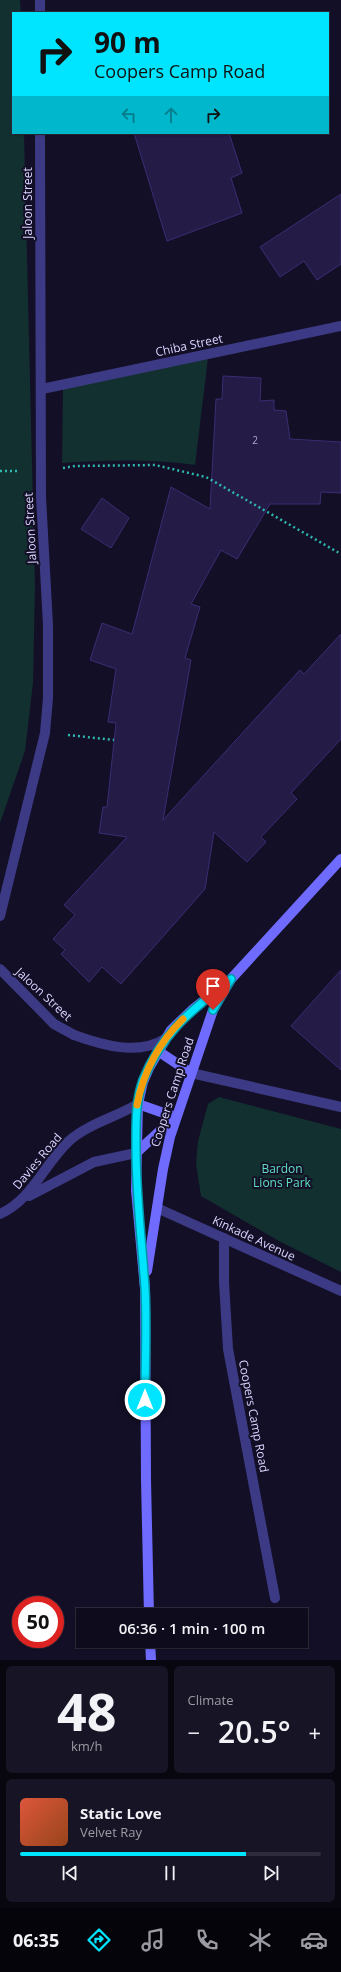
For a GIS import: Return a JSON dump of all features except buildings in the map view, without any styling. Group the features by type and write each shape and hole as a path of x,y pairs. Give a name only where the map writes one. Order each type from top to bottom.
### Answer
{"main road":[{"name":"Coopers Camp Road","path":"150,1608 146,1480 145,1289 136,1190 138,1104 143,1082 165,1039 188,1014 231,979 341,859"},
{"name":"Coopers Camp Road","path":"145,1289 165,1155 175,1117 213,1010 231,979"},
{"path":"158,1051 190,1073"},
{"path":"136,1153 175,1117 138,1104"},
{"path":"150,1648 151,1660"}],"street":[{"path":"40,0 40,12"},
{"name":"Jaloon Street","path":"0,916 45,733 48,698 48,625 41,497 42,389 40,134"},
{"name":"Chiba Street","path":"42,389 341,326"},
{"name":"Jaloon Street","path":"0,969 54,1024 74,1035 114,1046 131,1048 154,1045 165,1039"},
{"path":"190,1073 341,1107"},
{"name":"Davies Road","path":"20,1201 31,1191 70,1140 86,1130 138,1104"},
{"name":"Davies Road","path":"0,1214 20,1201 94,1162 136,1153"},
{"name":"Kinkade Avenue","path":"157,1208 341,1291"},
{"name":"Coopers Camp Road","path":"224,1238 224,1282 228,1349 275,1598"}],"path":[{"path":"42,471 75,466 154,465 206,477 341,554"},
{"path":"45,733 114,740"}],"green space":[{"path":"0,0 20,0 21,12 12,12 12,134 24,134 35,586 33,683 25,751 0,823"},
{"path":"208,358 195,465 129,461 62,463 63,389"},
{"name":"Bardon Lions Park","path":"219,1097 341,1129 341,1272 279,1241 201,1196 196,1164 198,1141 208,1104"}],"slow traffic":[{"path":"137,1105 143,1082 153,1059 165,1039 183,1019"}],"route":[{"path":"145,1400 145,1289 136,1190 136,1118 140,1092 153,1059 165,1039 176,1025 192,1010 231,979 219,996 213,1010"}]}
